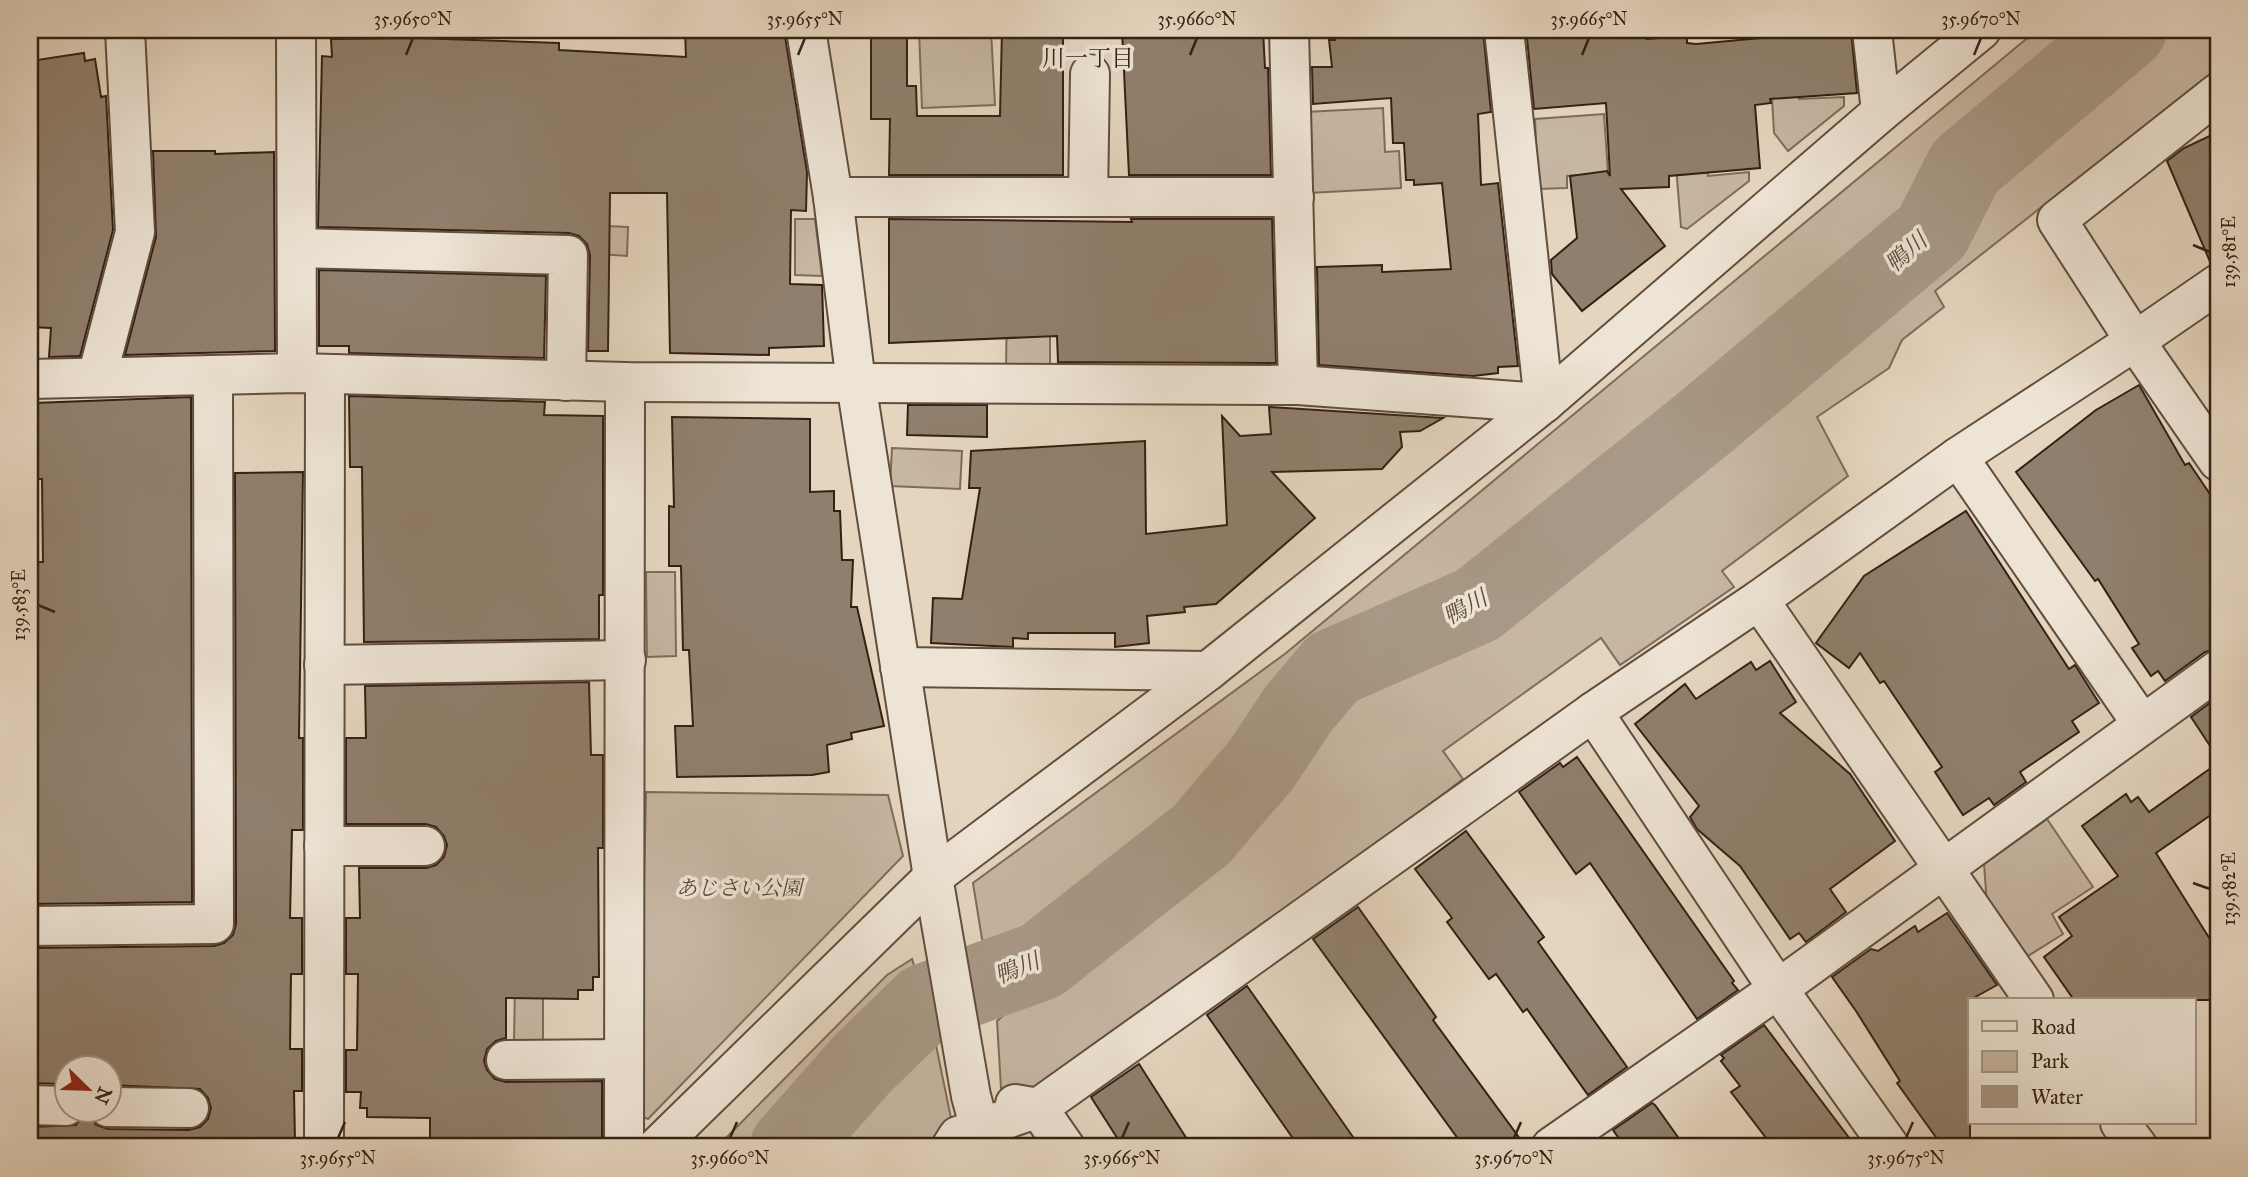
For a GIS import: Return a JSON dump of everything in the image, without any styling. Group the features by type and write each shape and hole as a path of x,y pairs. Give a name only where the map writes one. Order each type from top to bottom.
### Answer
{"street":[{"path":"97,377 135,232 125,30"},
{"path":"296,30 297,248 311,374 324,665 324,1147"},
{"path":"806,30 833,197 856,383 972,1130 1038,1108 1593,712 1759,600 1958,457 2218,284"},
{"path":"1289,30 1298,385"},
{"path":"1504,30 1544,403"},
{"path":"1872,30 1881,112"},
{"path":"657,1147 933,877 1208,671 1544,403 1881,112 1982,30"},
{"path":"1088,197 1090,74"},
{"path":"2212,441 2135,341 2057,220 2218,93"},
{"path":"833,197 1294,197"},
{"path":"297,248 568,255 566,381"},
{"path":"30,379 311,374 625,382 1298,385 1544,403"},
{"path":"30,926 214,924 213,375"},
{"path":"624,1147 625,382"},
{"path":"1958,457 2142,724"},
{"path":"1759,600 1941,870 2033,998"},
{"path":"324,665 626,660"},
{"path":"900,667 1208,671"},
{"path":"1551,1147 1778,989 2218,670"},
{"path":"1593,712 1778,989 1890,1147"},
{"path":"324,846 425,846"},
{"path":"506,1060 624,1059"},
{"path":"30,1105 52,1106"},
{"path":"122,1107 189,1108"},
{"path":"1038,1108 1065,1147"},
{"path":"2121,1124 2138,1147"}],"green space":[{"path":"919,30 991,30 995,105 922,108"},
{"path":"1768,30 1812,30 1813,42 1795,44 1799,99 1844,97 1844,106 1788,151 1774,133"},
{"path":"2037,30 2108,30 1947,165 1911,230 1535,547 1420,618 1322,661 1263,735 1186,824 1053,935 997,958 982,939 973,883 1286,653"},
{"path":"2144,30 2218,30 2218,68 1935,291 1944,307 1902,340 1889,368 1817,417 1848,476 1722,571 1734,587 1620,665 1601,638 1443,751 1463,779 1047,1096 1001,1088 997,1021 1173,870 1199,858 1274,796 1319,710 1357,672 1436,646 1566,556 1694,443 1951,239 1972,175"},
{"path":"1383,108 1385,152 1399,151 1401,188 1309,193 1305,112"},
{"path":"1604,114 1608,173 1567,176 1567,188 1538,189 1535,119"},
{"path":"1672,118 1704,138 1708,176 1749,172 1749,181 1687,229 1681,227"},
{"path":"795,219 815,219 822,276 795,275"},
{"path":"584,225 628,227 627,256 582,253"},
{"path":"1007,300 1050,300 1050,371 1006,371"},
{"path":"892,448 962,451 960,489 890,486"},
{"path":"646,572 675,572 676,656 647,657"},
{"name":"あじさい公園","path":"646,792 888,795 903,856 648,1119 639,1115"},
{"path":"2047,819 2093,887 2052,914 2063,934 2028,956 1987,905 1984,864"},
{"path":"516,915 543,915 543,1045 514,1044"},
{"path":"912,959 920,985 765,1147 717,1147 887,975"},
{"path":"931,1021 951,1118 933,1147 827,1147 872,1074"}],"water":[{"path":"975,971 983,998 929,1014 898,1041 812,1147 771,1147 890,1020 925,988"}],"building":[{"path":"685,30 784,30 807,172 806,211 791,210 790,284 822,285 824,346 769,348 769,355 670,353 667,193 610,193 608,351 588,351 590,255 587,244 579,236 569,233 318,227 322,56 332,57 331,39 415,38 559,43 559,50 686,57"},
{"path":"871,30 907,30 907,86 916,86 917,116 1000,116 1002,30 1063,30 1063,175 889,175 890,119 871,119"},
{"path":"1122,30 1263,30 1265,68 1268,68 1271,175 1129,175"},
{"path":"1334,30 1483,30 1491,112 1478,114 1481,185 1498,183 1518,366 1498,367 1498,373 1473,376 1319,365 1317,267 1382,265 1382,272 1451,269 1442,183 1414,185 1414,180 1406,180 1404,143 1393,143 1391,98 1313,104 1312,67 1332,67 1329,40 1335,40"},
{"path":"1554,30 1589,30 1589,33 1646,30 1647,39 1687,36 1687,43 1696,44 1814,33 1814,30 1851,30 1857,93 1770,99 1771,103 1755,105 1760,168 1669,176 1669,187 1621,189 1665,246 1582,311 1552,274 1551,260 1577,238 1570,176 1607,171 1610,176 1606,103 1534,109 1527,38 1554,36"},
{"path":"84,53 85,61 95,59 101,97 106,96 113,230 80,356 49,357 51,328 30,327 30,61"},
{"path":"2218,132 2218,262 2211,264 2167,161 2184,148"},
{"path":"153,151 215,151 215,154 274,152 275,351 125,355 156,237"},
{"path":"889,219 1132,222 1131,219 1272,219 1276,363 1058,362 1057,336 889,343"},
{"path":"319,270 546,276 544,358 349,353 349,346 319,346"},
{"path":"2139,385 2185,465 2189,463 2218,506 2218,649 2205,652 2165,681 2158,671 2151,676 2132,648 2139,644 2098,579 2095,581 2016,472 2096,410"},
{"path":"349,396 545,402 544,415 603,416 603,595 599,595 599,639 364,642 362,467 350,467"},
{"path":"191,397 192,902 30,904 30,562 43,562 42,479 30,479 30,422 34,422 34,403"},
{"path":"908,405 987,405 987,437 907,435"},
{"path":"1269,407 1443,418 1420,431 1400,432 1402,447 1382,469 1272,472 1315,518 1216,604 1184,607 1185,612 1147,616 1149,643 1115,647 1115,633 1028,633 1028,639 1013,638 1013,647 931,643 933,598 962,599 980,488 969,488 971,451 1145,441 1146,534 1227,525 1222,416 1240,436 1271,434"},
{"path":"672,417 810,419 810,492 834,491 834,511 840,511 842,560 853,560 851,607 857,607 884,726 851,733 852,739 827,745 829,772 812,775 677,777 675,726 693,726 689,650 683,650 681,566 669,566 669,506 674,507"},
{"path":"303,472 299,738 303,738 303,830 292,830 290,918 302,918 302,974 291,974 290,1049 302,1049 302,1091 294,1091 295,1141 281,1141 281,1147 30,1147 30,1127 95,1124 108,1129 189,1130 200,1127 208,1119 211,1108 208,1098 200,1089 122,1086 122,1054 52,1054 52,1084 30,1083 30,948 214,946 224,943 233,935 236,924 235,473"},
{"path":"1966,511 2069,669 2075,665 2099,703 2072,721 2079,732 2020,772 2026,782 1994,805 1989,798 1963,815 1935,772 1942,767 1884,681 1880,683 1860,653 1849,668 1816,643 1864,576"},
{"path":"1770,661 1796,702 1780,713 1850,774 1895,841 1830,889 1846,912 1806,942 1799,933 1790,939 1740,866 1697,829 1690,817 1699,806 1635,724 1685,684 1696,699 1751,662 1756,670"},
{"path":"589,682 591,755 603,755 603,848 598,848 599,977 593,977 593,990 578,990 578,999 506,998 506,1038 496,1041 487,1049 484,1061 487,1070 495,1079 506,1082 602,1081 602,1147 430,1147 430,1118 367,1117 367,1108 360,1108 361,1092 346,1092 346,1050 357,1050 358,974 346,974 346,918 360,918 359,868 426,868 436,865 444,857 447,845 444,836 436,827 426,824 346,824 346,738 366,738 365,686"},
{"path":"2218,697 2218,758 2191,717"},
{"path":"1577,757 1734,981 1732,983 1738,990 1697,1019 1590,863 1576,874 1519,792 1560,763 1563,767"},
{"path":"2218,763 2218,810 2156,853 2218,952 2218,1000 2073,998 2044,957 2072,936 2059,917 2118,876 2082,826 2126,794 2131,802 2138,797 2149,812"},
{"path":"1466,831 1544,937 1538,942 1627,1067 1588,1095 1527,1009 1523,1012 1496,974 1489,979 1447,922 1452,918 1415,869"},
{"path":"1358,907 1436,1017 1433,1020 1526,1147 1464,1147 1313,939"},
{"path":"1947,913 1997,985 1974,998 1968,998 1970,1147 1943,1147 1897,1083 1900,1081 1832,977 1871,949 1878,951 1915,926 1918,932"},
{"path":"1247,986 1360,1147 1299,1147 1207,1015"},
{"path":"1764,1025 1856,1147 1773,1147 1731,1092 1740,1086 1721,1061 1724,1058 1721,1055"},
{"path":"1139,1064 1192,1147 1123,1147 1091,1097"},
{"path":"1652,1103 1685,1147 1625,1147 1613,1130"}],"waterway":[{"name":"鴨川","path":"789,1147 863,1063 925,1003 1041,961 1201,835 1261,765 1299,708 1333,668 1477,605 1703,424 1932,232 1965,167 2127,30"}],"district":[{"name":"川一丁目","path":"1088,58"}]}
